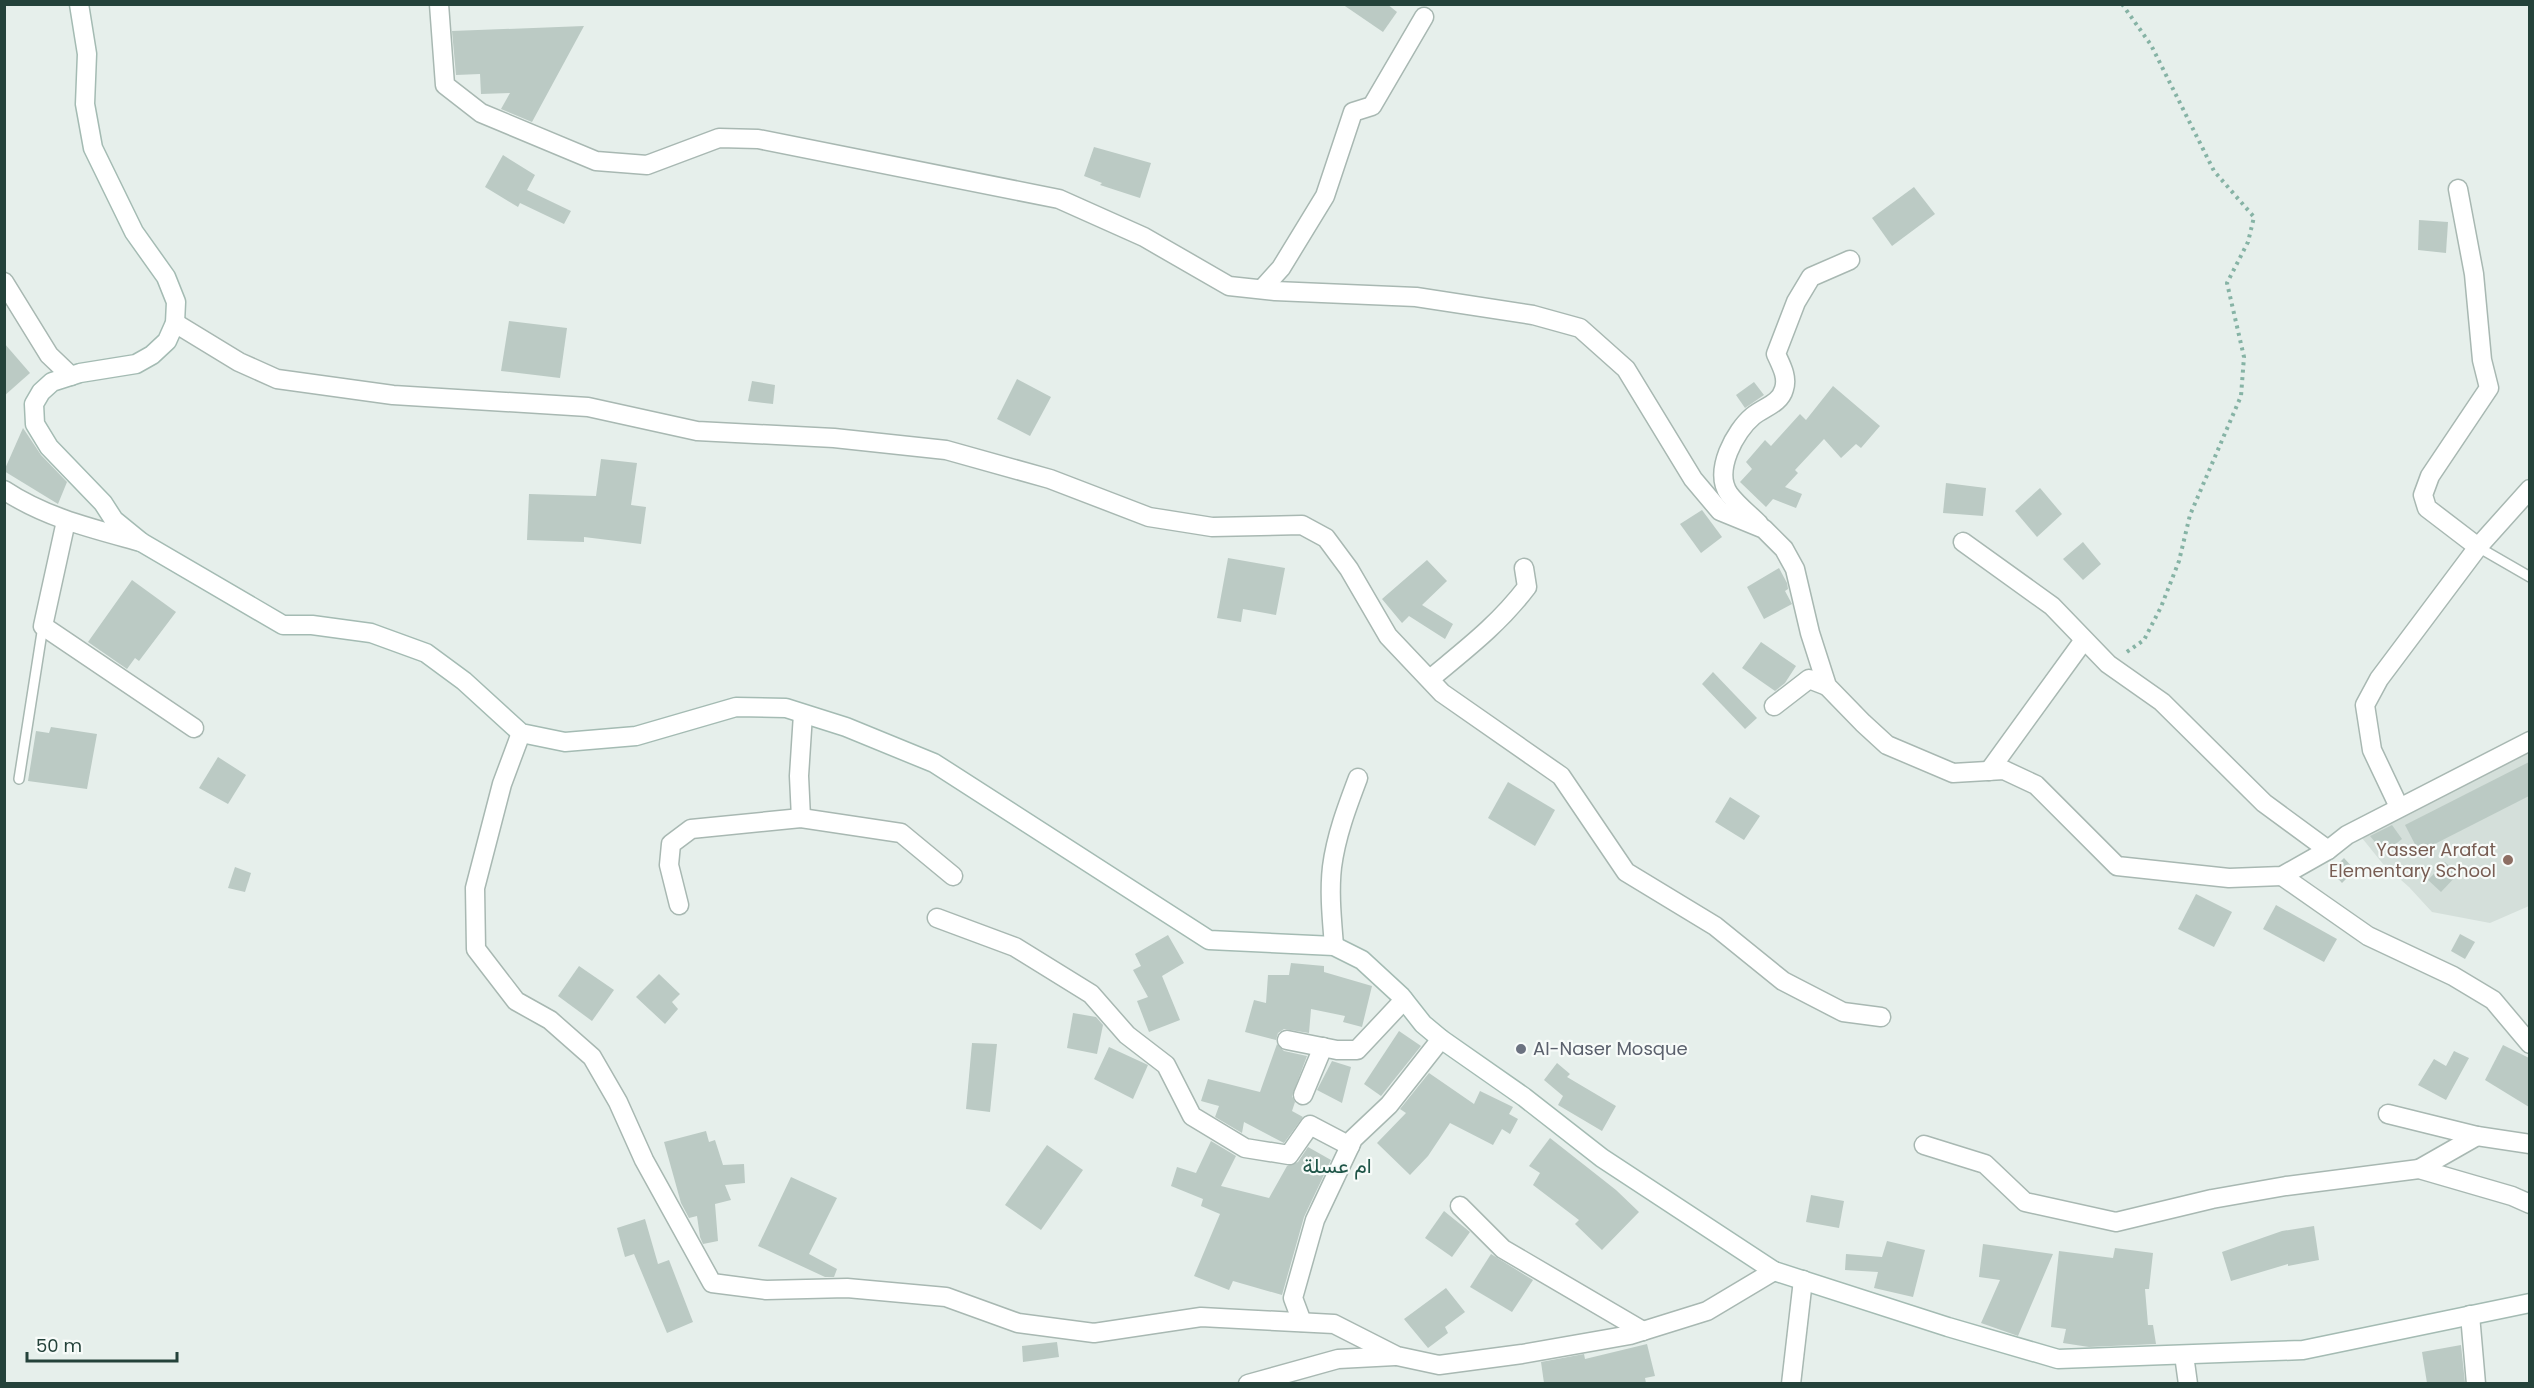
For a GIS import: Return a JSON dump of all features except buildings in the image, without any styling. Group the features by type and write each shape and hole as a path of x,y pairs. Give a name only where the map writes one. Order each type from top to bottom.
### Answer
{"street":[{"path":"79,4 87,54 85,104 93,148 134,232 166,277 176,302 175,323 167,341 152,355 136,364 71,376 52,382 41,392 34,404 35,424 50,447 103,503 114,520 141,542 283,625 312,625 370,633 426,653 464,681 520,733 565,742 636,736 736,707 786,708 846,727 934,763 1209,940 1334,946 1362,960 1404,1000 1423,1024 1441,1039 1524,1097 1602,1158 1774,1270 1948,1327 2058,1359 2184,1355 2303,1350 2529,1303"},
{"path":"439,4 445,85 482,113 596,161 647,165 718,138 770,141 1059,199 1144,237 1229,286 1262,290 1416,297 1533,315 1580,328 1626,369 1692,479 1720,510 1764,529"},
{"path":"1262,290 1281,268 1325,196 1353,112 1372,106 1424,17"},
{"path":"2458,189 2474,274 2482,360 2489,388 2430,476 2422,495 2427,508 2478,547"},
{"path":"1827,686 1809,633 1795,569 1784,549 1728,492 1723,473 1729,450 1740,430 1754,415 1776,401 1784,390 1785,374 1776,354 1796,302 1811,277 1850,260"},
{"path":"4,282 49,355 71,376"},
{"path":"175,323 239,362 276,379 393,395 588,407 697,431 834,438 946,450 1050,479 1149,517 1212,527 1302,525 1326,538 1349,569 1388,636 1442,693 1561,776 1626,872 1715,926 1783,981 1843,1012 1881,1017"},
{"path":"2399,807 2372,750 2365,705 2379,679 2478,547 2529,489"},
{"path":"9,499 66,521 141,542"},
{"path":"66,521 43,626 195,728"},
{"path":"1963,542 2052,606 2108,664 2162,702 2264,803 2328,850"},
{"path":"1430,680 1494,627 1527,586 1524,568"},
{"path":"1989,771 2084,640"},
{"path":"1774,706 1809,679 1827,686 1887,745 1953,773 2004,770 2036,785 2117,866 2229,878 2282,876 2328,850 2347,835 2483,767 2529,741"},
{"path":"801,818 799,776 803,714"},
{"path":"520,733 502,784 475,888 476,949 516,1001 550,1020 592,1057 618,1102 644,1160 674,1217 712,1283 766,1290 847,1288 946,1297 1018,1323 1094,1333 1201,1317 1334,1324 1397,1356 1439,1365 1522,1354 1643,1331 1707,1311 1774,1270"},
{"path":"1334,946 1331,903 1332,867 1342,820 1358,778"},
{"path":"679,905 669,865 671,844 691,829 801,818 901,833 953,876"},
{"path":"2282,876 2368,936 2453,976 2493,1000 2529,1044"},
{"path":"937,918 1015,946 1091,993 1126,1035 1166,1065 1192,1116 1245,1148 1289,1155 1310,1125 1350,1146"},
{"path":"1287,1040 1323,1047 1357,1050 1404,1000"},
{"path":"1302,1322 1293,1298 1315,1220 1353,1139 1389,1105 1441,1039"},
{"path":"1304,1095 1323,1047"},
{"path":"2388,1114 2477,1136 2529,1144"},
{"path":"1924,1145 1986,1164 2025,1202 2116,1222 2212,1199 2286,1186 2419,1169 2477,1136"},
{"path":"2419,1169 2512,1196 2529,1204"},
{"path":"1460,1206 1503,1249 1643,1331"},
{"path":"1791,1383 1803,1280"},
{"path":"2470,1315 2476,1383"},
{"path":"2184,1355 2188,1383"},
{"path":"1248,1383 1338,1359 1397,1356"}],"lane":[{"path":"2478,547 2529,577"},
{"path":"19,779 43,626"}],"path":[{"path":"2108,664 2144,640 2161,607 2179,561 2190,515 2241,396 2244,357 2227,283 2248,242 2254,218 2214,171 2151,45 2122,4"}],"shaded area":[{"path":"2529,752 2529,906 2490,923 2432,912 2383,864 2358,833"}],"place":[{"name":"Yasser Arafat Elementary School","path":"2508,860"},
{"name":"Al-Naser Mosque","path":"1521,1049"}],"district":[{"name":"ام عسلة","path":"1337,1166"}]}
